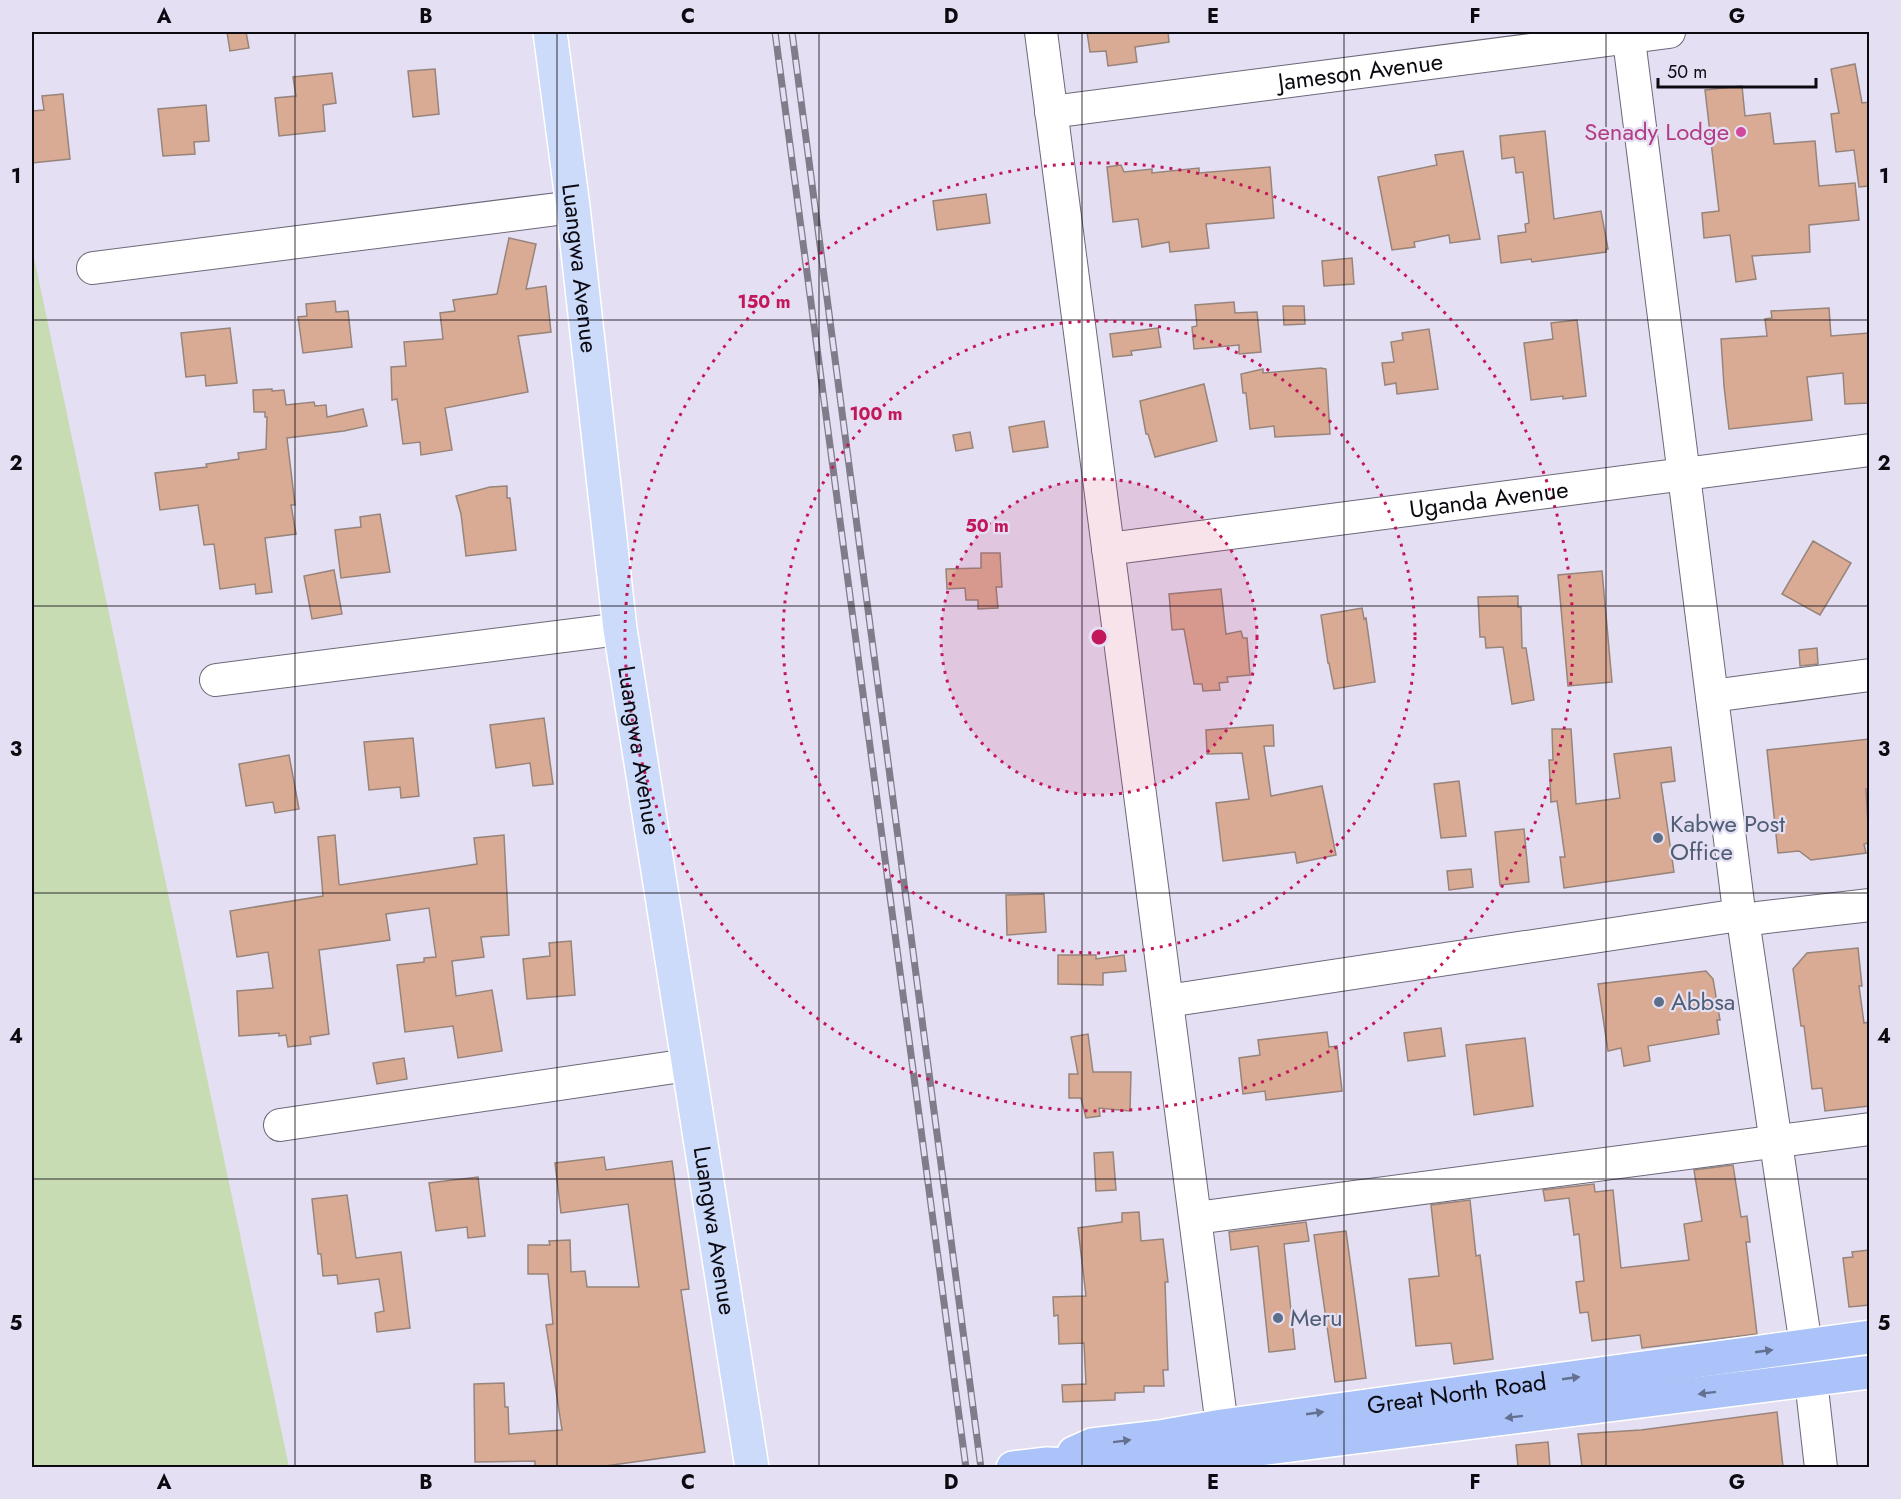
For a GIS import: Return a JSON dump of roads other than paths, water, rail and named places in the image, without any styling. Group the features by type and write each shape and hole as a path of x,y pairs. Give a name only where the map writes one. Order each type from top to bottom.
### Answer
{"highway":[{"name":"Great North Road","path":"1013,1467 1047,1464 1095,1466 1164,1463 1226,1449 1806,1346 1869,1337"},
{"name":"Great North Road","path":"1226,1449 1869,1372"}],"main road":[{"name":"Luangwa Avenue","path":"550,32 573,207 620,629 752,1467"}],"street":[{"path":"1041,32 1226,1449"},
{"name":"Jameson Avenue","path":"1051,112 1629,34 1669,32"},
{"path":"1629,34 1712,696 1742,918 1806,1346"},
{"path":"93,268 573,207"},
{"name":"Uganda Avenue","path":"1108,549 1869,450"},
{"path":"216,680 620,629"},
{"path":"1712,696 1869,675"},
{"path":"1167,1000 1742,918 1869,905"},
{"path":"279,1125 688,1065"},
{"path":"1196,1218 1869,1129"},
{"path":"1811,1380 1821,1467"}],"railway":[{"path":"775,32 966,1468"},
{"path":"792,32 981,1468"}],"place":[{"name":"Senady Lodge","path":"1741,132"},
{"name":"Kabwe Post Office","path":"1658,838"},
{"name":"Abbsa","path":"1659,1002"},
{"name":"Meru","path":"1278,1318"}]}
